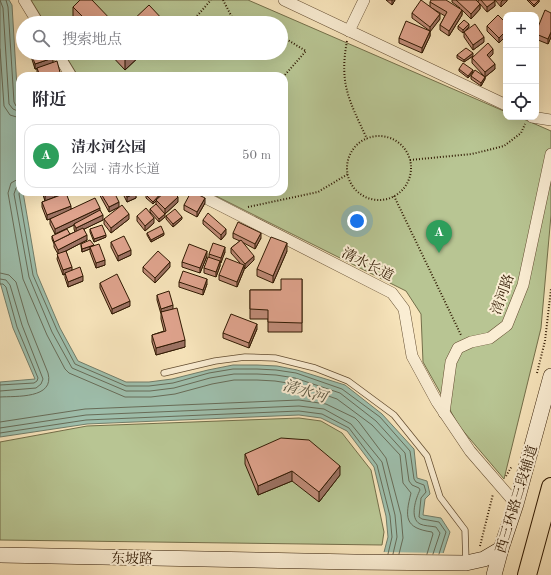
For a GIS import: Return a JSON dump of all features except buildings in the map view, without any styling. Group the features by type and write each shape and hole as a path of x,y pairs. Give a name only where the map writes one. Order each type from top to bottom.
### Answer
{"highway":[{"path":"527,575 551,488"}],"main road":[{"name":"西三环路三段辅道","path":"494,575 500,549 516,504 551,376"},
{"name":"东坡路","path":"0,555 464,565 484,559 500,549"}],"street":[{"path":"24,0 34,16"},
{"path":"284,0 503,104"},
{"path":"349,31 364,0"},
{"path":"61,60 69,72"},
{"path":"539,120 551,120"},
{"name":"清河路","path":"444,413 451,362 458,348 472,342 490,338 507,325 523,285 551,154"},
{"name":"清水长道","path":"202,196 392,294 404,309 412,356 437,402 470,451 516,504"}],"lane":[{"path":"164,373 215,361 245,357 275,358 315,368 348,381 394,415 428,456 440,497 465,530 464,565"}],"path":[{"path":"198,16 211,0"},
{"path":"223,0 232,16"},
{"path":"349,31 344,59 344,79 349,102 366,139"},
{"path":"288,40 306,51 288,72"},
{"path":"410,160 472,154 504,146 521,133 528,120"},
{"path":"377,136 388,137 398,142 406,150 410,160 411,170 409,180 404,188 394,196 387,199 376,200 367,197 358,192 351,184 348,174 348,164 351,153 357,144 366,139 377,136"},
{"path":"231,211 318,192 348,174"},
{"path":"394,196 466,345"},
{"path":"536,379 546,341 551,290"},
{"path":"464,565 494,492 514,464"}],"green space":[{"path":"31,0 248,0 285,16 41,16"},
{"path":"288,17 503,111 503,120 526,120 551,131 551,215 541,328 504,479 459,426 423,362 421,314 406,291 216,196 288,196 288,72 76,72 68,60 288,60"},
{"path":"299,418 321,421 342,433 371,470 384,532 382,545 0,540 0,442 87,426"}],"water":[{"name":"清水河","path":"0,0 9,0 12,5 16,72 16,196 24,196 37,274 60,328 78,361 126,382 149,382 172,379 233,365 257,365 277,366 297,370 345,385 382,414 414,449 417,478 427,481 430,494 425,499 423,515 441,518 450,532 436,575 378,575 388,537 386,516 374,467 347,431 321,418 299,415 87,424 0,437 0,382 35,379 13,328 0,282"}],"pier":[{"path":"382,552 445,553 438,575 376,575"}],"place":[{"name":"清水河公园","path":"439,253"}]}
